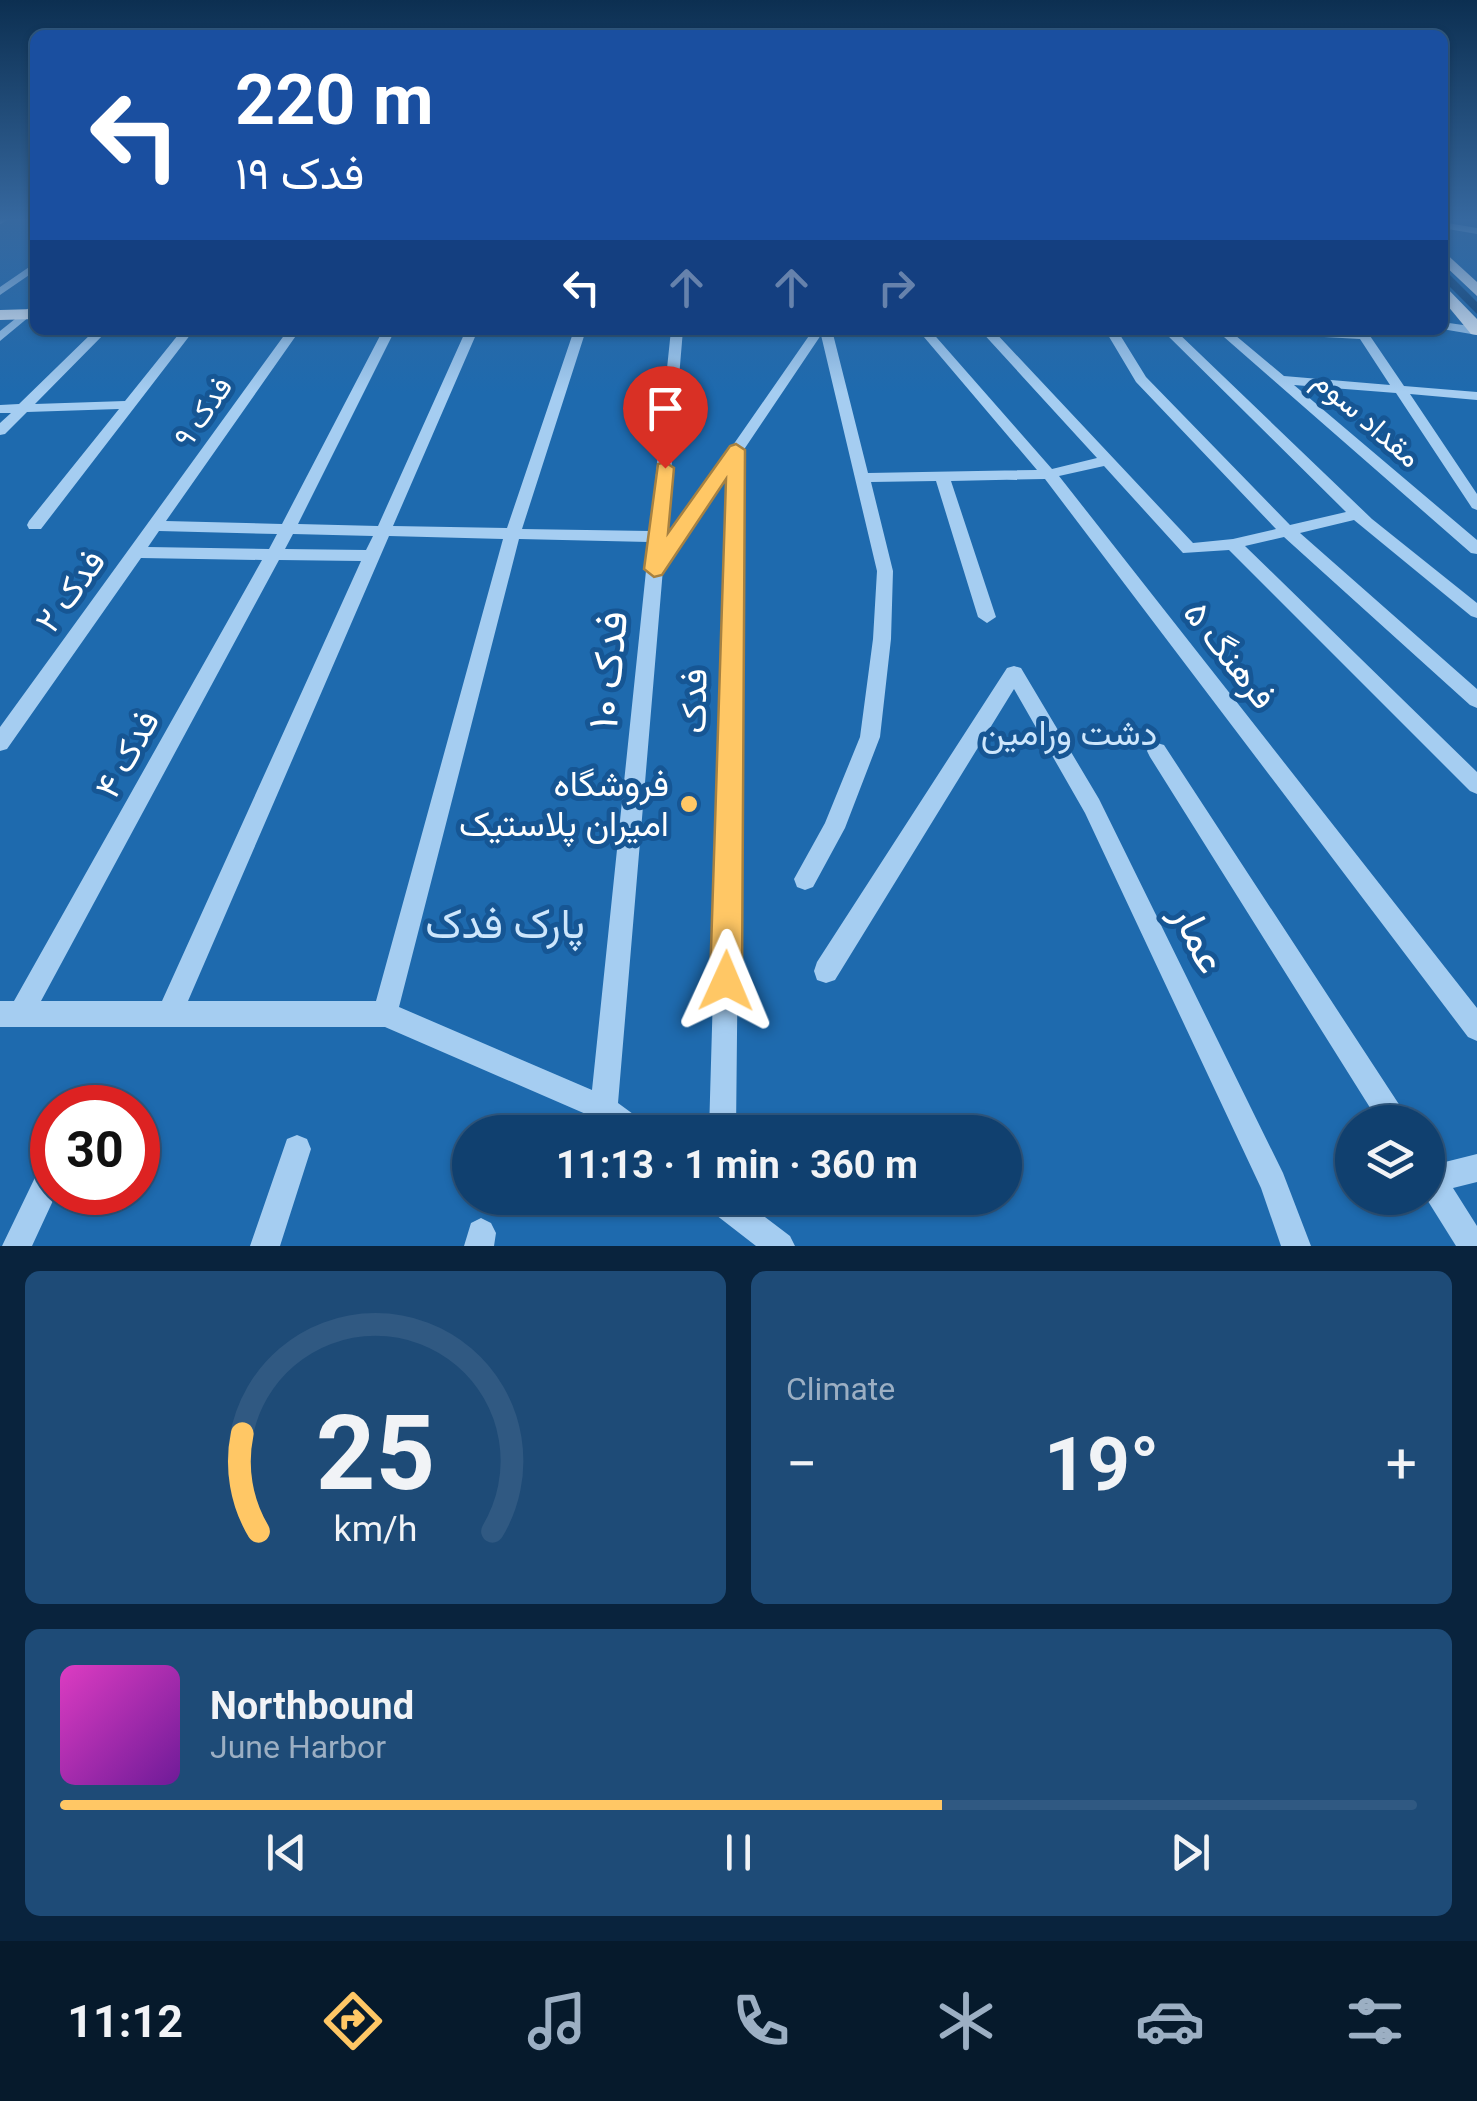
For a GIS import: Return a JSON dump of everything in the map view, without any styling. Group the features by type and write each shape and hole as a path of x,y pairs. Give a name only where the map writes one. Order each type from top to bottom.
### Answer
{"main road":[{"path":"1448,298 1477,330"},
{"path":"0,314 30,312"}],"street":[{"path":"0,292 21,276"},
{"path":"0,336 30,314"},
{"path":"1448,326 1477,330"},
{"path":"0,431 97,335"},
{"path":"34,525 184,335"},
{"name":"فدک ۹","path":"157,526 291,335"},
{"name":"فدک ۴","path":"11,1013 288,528 386,335"},
{"path":"169,1015 470,335"},
{"path":"385,1014 513,533 578,335"},
{"name":"فدک ۱۰","path":"604,1110 677,335"},
{"path":"654,569 818,335"},
{"path":"805,878 834,828 870,737 882,639 884,571 823,335"},
{"name":"فرهنگ ۵","path":"928,335 1048,474 1477,1028"},
{"path":"991,335 1189,549 1233,544 1358,514"},
{"path":"1114,335 1141,379 1286,530 1477,700"},
{"path":"1173,335 1358,514 1477,612"},
{"name":"مقداد سوم","path":"1228,335 1477,549"},
{"path":"1363,335 1477,505"},
{"path":"1280,380 1477,396"},
{"path":"0,409 129,405"},
{"name":"فدک","path":"723,1115 736,450"},
{"path":"862,478 1048,474 1108,460"},
{"path":"942,476 988,617"},
{"path":"157,526 659,537"},
{"name":"فدک ۲","path":"0,742 157,526"},
{"path":"1233,544 1477,785"},
{"path":"138,552 370,556"},
{"name":"عمار","path":"826,971 1014,673 1092,806 1273,1183 1296,1246"},
{"path":"1157,751 1383,1105"},
{"path":"11,1013 385,1014 611,1115"},
{"path":"265,1246 297,1149"},
{"path":"1445,1175 1477,1168"},
{"path":"1445,1203 1473,1246"},
{"path":"17,1246 32,1215"},
{"path":"740,1215 780,1246"}],"green space":[{"name":"دشت ورامین","path":"0,276 30,276 30,335 1448,335 1448,276 1477,276 1477,1246 0,1246"}],"waterway":[{"path":"1448,278 1477,310"}],"place":[{"name":"فروشگاه امیران پلاستیک","path":"689,804"}],"route":[{"path":"665,468 654,569 736,450 726,981"}],"park label":[{"name":"پارک فدک","path":"505,923"}]}
